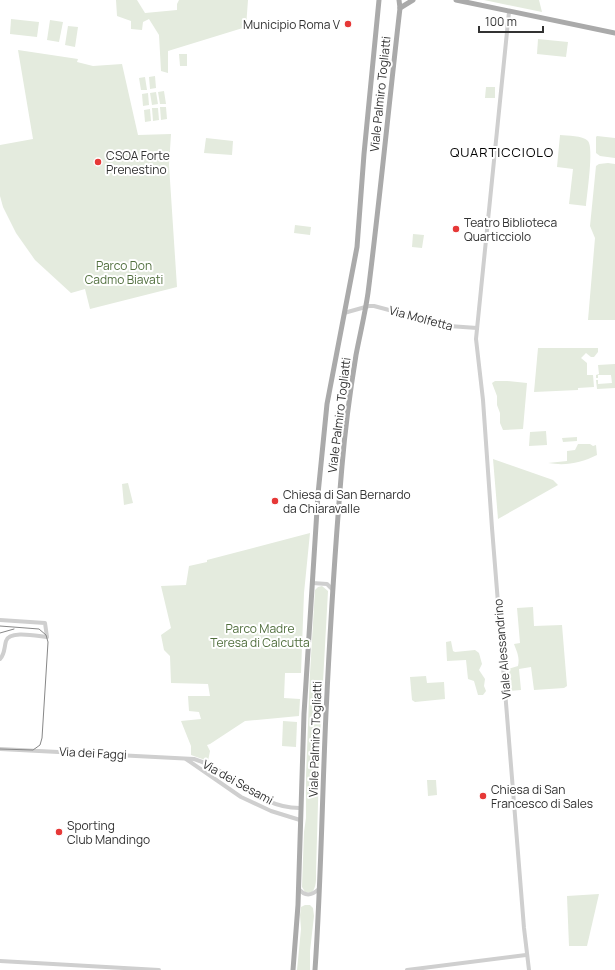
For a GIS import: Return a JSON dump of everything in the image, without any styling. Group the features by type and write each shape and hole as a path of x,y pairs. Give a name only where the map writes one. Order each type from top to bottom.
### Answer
{"main road":[{"name":"Viale Palmiro Togliatti","path":"293,970 312,583 318,494 326,406 357,247 379,0"},
{"name":"Viale Palmiro Togliatti","path":"314,970 319,890 332,590 342,462 348,408 365,307 379,207 400,8 399,0"},
{"name":"Viale Palmiro Togliatti","path":"400,8 403,0"},
{"path":"400,8 413,0"},
{"path":"456,0 615,33"}],"street":[{"name":"Viale Alessandrino","path":"509,12 476,340 483,400 526,955 529,970"},
{"path":"344,313 365,307"},
{"name":"Via Molfetta","path":"365,307 382,307 457,327 477,328"},
{"path":"312,583 327,584 332,590"},
{"path":"0,659 6,639 12,635 47,637 45,623 2,620"},
{"name":"Via dei Faggi","path":"0,749 186,758"},
{"name":"Via dei Sesami","path":"186,758 194,759 206,764 221,772 249,791 271,802 301,808"},
{"name":"Via dei Sesami","path":"186,758 241,797 271,811 300,820"},
{"path":"298,888 306,895 311,895 319,890"},
{"path":"407,970 526,955"},
{"path":"0,961 160,970"}],"green space":[{"path":"116,0 137,0 145,13 177,10 179,0 248,0 246,27 168,51 168,73 161,71 159,35 149,19 143,22 142,30 131,29 131,21 117,16"},
{"path":"484,0 539,0 542,12"},
{"path":"11,19 39,22 37,37 10,34"},
{"path":"50,20 63,22 59,42 47,40"},
{"path":"68,26 78,27 75,47 65,45"},
{"path":"538,39 568,42 566,57 537,54"},
{"name":"Parco Don Cadmo Biavati","path":"18,50 78,59 77,62 93,66 122,64 138,135 171,134 169,165 177,287 90,309 85,289 71,293 35,260 16,233 3,207 0,196 0,145 33,139"},
{"path":"179,54 187,54 187,66 180,66"},
{"path":"155,76 156,88 150,89 149,77"},
{"path":"145,77 147,90 141,90 139,78"},
{"path":"486,87 495,87 495,98 485,98"},
{"path":"164,91 166,104 160,104 158,92"},
{"path":"156,92 158,104 152,105 150,93"},
{"path":"148,93 149,105 143,106 142,94"},
{"path":"160,107 166,107 167,119 161,120"},
{"path":"152,108 158,108 159,120 153,121"},
{"path":"150,109 151,121 145,122 144,110"},
{"path":"560,135 575,136 585,139 590,145 589,182 586,206 569,204 573,169 557,167"},
{"path":"597,136 615,138 615,158 600,156 596,153"},
{"path":"206,138 233,141 232,155 204,153"},
{"path":"599,164 615,164 615,320 588,320 595,238 590,226 596,166"},
{"path":"295,225 311,227 310,235 294,233"},
{"path":"413,234 424,235 422,248 412,247"},
{"path":"538,348 598,348 598,352 594,357 591,357 586,353 581,358 587,363 587,375 593,375 594,387 578,388 578,390 534,392"},
{"path":"615,364 615,388 597,389 596,380 598,380 598,384 612,383 611,375 598,375 598,378 596,378 596,375 599,374 598,365"},
{"path":"495,381 527,383 523,429 503,430 500,423 497,396 492,383"},
{"path":"546,431 547,445 529,446 530,432"},
{"path":"577,437 577,441 563,442 562,438"},
{"path":"578,444 596,445 597,455 573,463 548,463 567,461 567,451 575,450"},
{"path":"493,459 553,480 558,485 498,519"},
{"path":"128,483 133,503 124,505 122,484"},
{"name":"Parco Madre Teresa di Calcutta","path":"310,533 304,593 301,673 285,673 284,698 300,699 299,716 245,721 207,745 210,751 208,761 191,755 191,746 181,721 201,719 199,712 189,711 188,696 210,696 208,684 171,683 170,656 164,650 161,635 171,628 161,586 186,585 189,566"},
{"path":"322,586 328,591 320,736 316,880 315,886 311,893 305,892 302,887 306,818 310,673 315,590"},
{"path":"533,607 534,626 562,625 567,686 564,688 534,690 531,667 519,669 521,690 509,691 508,669 518,666 519,663 514,644 520,643 517,608"},
{"path":"451,641 453,651 455,652 475,650 479,653 482,664 479,670 485,679 484,686 486,691 483,695 478,695 474,681 468,679 466,660 447,661 446,642"},
{"path":"426,676 427,683 444,682 445,699 415,702 412,700 410,677"},
{"path":"283,721 297,722 296,747 282,746"},
{"path":"427,780 436,780 437,795 428,796"},
{"path":"599,894 587,946 569,946 567,896"},
{"path":"310,905 313,908 314,916 310,951 310,970 297,970 301,929 300,915 301,907"}],"tram line":[{"path":"0,626 39,629 46,635 48,642 42,738 40,745 33,750 0,749"},
{"path":"0,633 14,629"}],"place":[{"name":"Municipio Roma V","path":"348,24"},
{"name":"CSOA Forte Prenestino","path":"98,162"},
{"name":"Teatro Biblioteca Quarticciolo","path":"456,229"},
{"name":"Chiesa di San Bernardo da Chiaravalle","path":"275,501"},
{"name":"Chiesa di San Francesco di Sales","path":"483,796"},
{"name":"Sporting Club Mandingo","path":"59,832"}],"district":[{"name":"QUARTICCIOLO","path":"502,152"}]}
